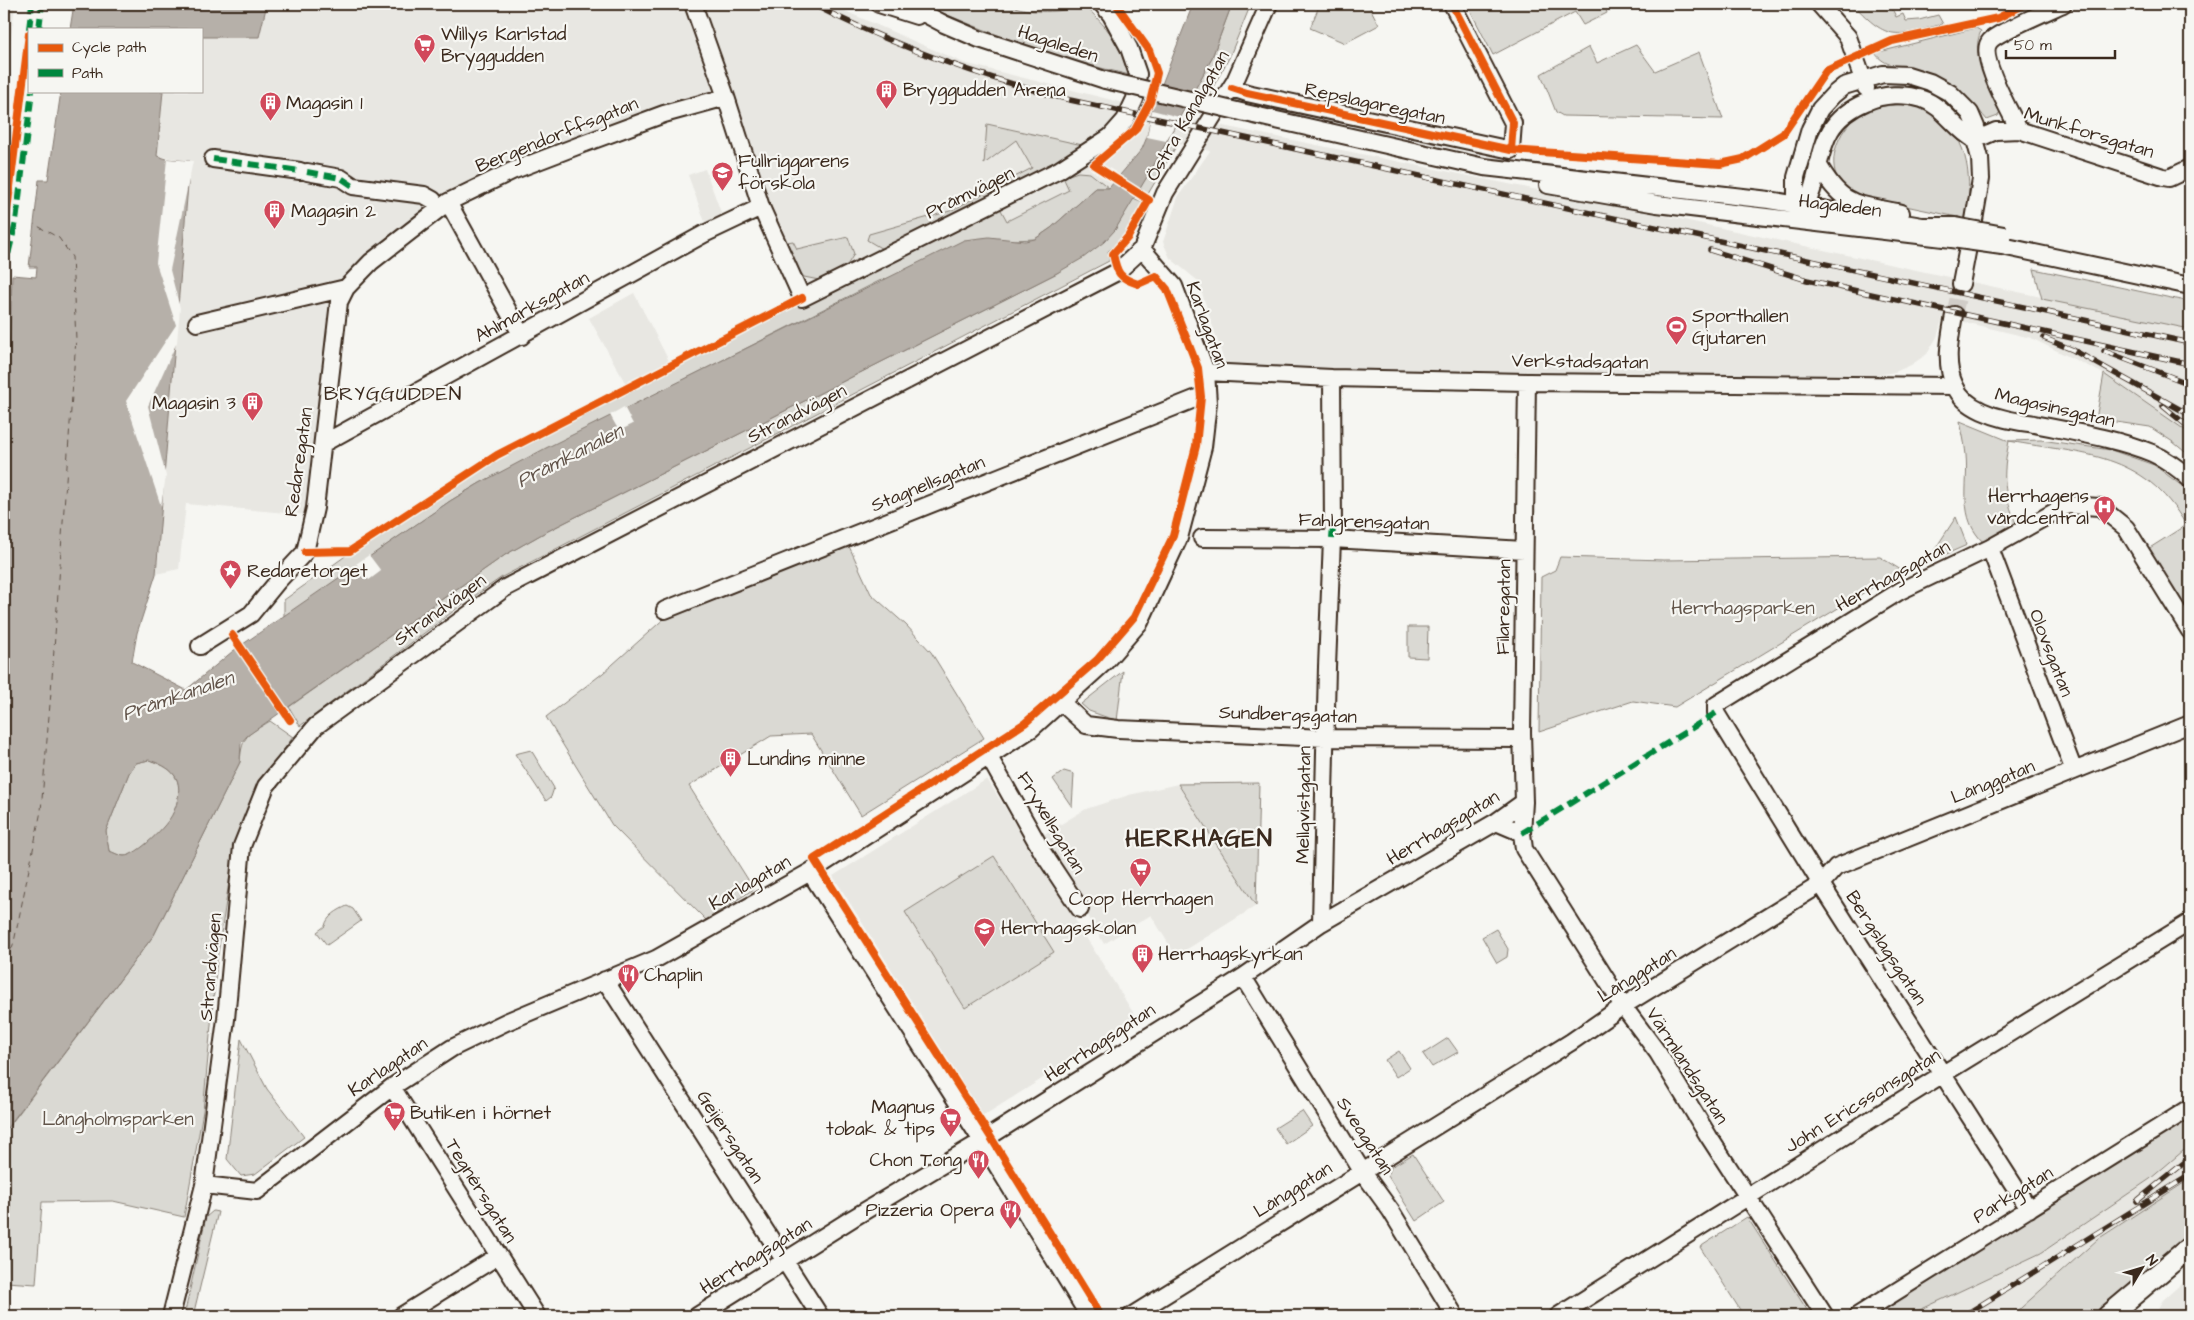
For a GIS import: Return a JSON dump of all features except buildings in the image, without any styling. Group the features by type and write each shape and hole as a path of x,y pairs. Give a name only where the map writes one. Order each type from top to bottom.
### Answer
{"main road":[{"path":"2108,1316 2190,1247"},
{"path":"2124,1316 2190,1262"}],"street":[{"path":"693,4 726,97 761,207"},
{"name":"Hagaleden","path":"878,4 944,24"},
{"name":"Hagaleden","path":"906,4 944,24 979,39 1104,80 1254,115 1484,167 1769,200 1799,211"},
{"name":"Pråmvägen","path":"761,207 802,298 1069,164 1110,137 1125,120 1135,99 1138,74 1129,48 1111,15 1102,4"},
{"name":"Östra Kanalgatan","path":"1142,249 1165,193 1232,88 1268,4"},
{"name":"Repslagaregatan","path":"1232,88 1247,93 1511,150 1513,123 1452,4"},
{"path":"1819,4 1848,37 1871,100"},
{"path":"2019,130 1988,64 1986,50 1990,40 2000,34 2063,4"},
{"path":"1799,211 1796,177 1810,129 1820,110 1844,86 1883,74 1908,75 1930,82 1950,93 1970,113 1976,127 1975,140 1980,158 1981,179 1974,220"},
{"path":"1799,211 1812,194 1818,164 1827,135 1837,120 1852,108 1871,100 1882,96 1904,95 1922,99 1937,107 1964,135 1975,140"},
{"name":"Bergendorffsgatan","path":"346,288 372,262 444,205 512,171 664,114 726,97"},
{"name":"Munkforsgatan","path":"1975,140 1996,131 2019,130 2163,177 2176,176 2190,168"},
{"path":"213,159 341,178 353,186 407,192 424,196 444,205 522,336"},
{"path":"1818,164 1832,187 1847,200 1953,232"},
{"name":"Hagaleden","path":"1484,167 1510,178 1638,200 1799,211 1922,226 2048,247 2190,278"},
{"path":"1769,200 1786,188 1796,177"},
{"name":"Ahlmarksgatan","path":"324,443 522,336 704,234 761,207"},
{"name":"Hagaleden","path":"2003,240 2190,286"},
{"path":"1960,284 1968,247"},
{"name":"Karlagatan","path":"204,1185 257,1191 392,1086 452,1048 488,1030 656,959 810,872 1031,729 1062,703 1106,661 1140,622 1163,575 1179,538 1203,447 1207,394 1206,372 1174,286 1142,249"},
{"name":"Strandvägen","path":"171,1316 204,1185 226,1019 242,846 266,786 316,726 504,588 1117,272 1142,249"},
{"path":"198,323 346,288"},
{"name":"Redaregatan","path":"200,646 251,614 305,552 315,508 324,443 339,302 346,288"},
{"path":"1954,315 1949,358 1954,386"},
{"name":"Verkstadsgatan","path":"1206,372 1332,378 1527,382 1954,386"},
{"name":"Mellqvistgatan","path":"1321,923 1332,533 1332,378"},
{"name":"Filaregatan","path":"1522,833 1524,802 1522,739 1527,382"},
{"name":"Magasinsgatan","path":"1954,386 1965,400 1992,415 2142,450 2162,458 2190,479"},
{"name":"Stagnellsgatan","path":"665,610 1207,394"},
{"name":"Herrhagsgatan","path":"1716,706 1900,591 1990,548 2067,505 2100,507 2126,528 2190,631"},
{"name":"Fahlgrensgatan","path":"1202,538 1332,533 1524,550"},
{"name":"Olovsgatan","path":"1990,548 2074,772"},
{"name":"Sundbergsgatan","path":"1062,703 1086,725 1128,729 1325,738 1522,739"},
{"name":"Bergslagsgatan","path":"1716,706 1716,713 1822,884 2029,1209"},
{"name":"Långgatan","path":"1131,1316 1571,1042 1623,1006 1822,884 1836,867 2190,724"},
{"name":"Fryxellsgatan","path":"989,757 1043,853 1080,909"},
{"name":"Herrhagsgatan","path":"696,1316 853,1218 982,1141 1243,977 1321,923 1496,822 1524,802"},
{"path":"1496,822 1522,833"},
{"name":"Värmlandsgatan","path":"1522,833 1524,849 1623,1006 1658,1053 1825,1316"},
{"path":"810,872 982,1141 1089,1316"},
{"name":"John Ericssonsgatan","path":"1558,1316 1943,1074 2190,922"},
{"name":"Sveagatan","path":"1243,977 1362,1171 1391,1212 1455,1316"},
{"name":"Geijersgatan","path":"605,980 820,1316"},
{"name":"Tegnérsgatan","path":"392,1086 537,1316"},
{"name":"Parkgatan","path":"1857,1316 2190,1108"},
{"path":"401,1316 498,1256"}],"shaded area":[{"path":"4,4 15,4 4,93"},
{"path":"267,4 829,4 964,63 1152,110 1147,137 1142,149 1109,188 1090,173 1063,177 1069,190 1006,221 1000,208 805,299 776,233 730,94 513,173 439,216 363,281 353,296 346,312 331,400 319,516 186,504 179,569 156,574 190,161 157,156 163,92 202,92 202,37 259,37"},
{"path":"1179,117 1661,215 2190,329 2190,435 2104,374 2031,338 1943,317 1937,337 1927,354 1911,365 1895,372 1872,376 1599,377 1226,367 1198,281 1170,258 1163,242 1178,197 1210,151 1166,141"},
{"path":"705,169 722,215 705,222 688,175"},
{"path":"634,293 669,361 627,386 589,318"},
{"name":"Herrhagsskolan","path":"987,779 1137,1019 983,1116 833,876"},
{"path":"1178,784 1256,906 1176,956 1151,915 1104,944 1043,835 1086,809 1129,795"},
{"path":"2190,1145 2190,1179 2098,1239 2012,1316 1907,1316 2041,1253 2150,1179"},
{"path":"2190,1276 2190,1316 2163,1316 2158,1308 2163,1300"}],"green space":[{"path":"922,4 1006,4 1025,10 1045,12 1065,10 1084,4 1119,45 1128,64 1130,75 1103,69 1024,44"},
{"path":"1232,4 1251,4 1229,58 1208,96 1193,92 1211,60"},
{"path":"1320,4 1368,4 1379,25 1345,43 1310,28"},
{"path":"1467,4 1565,4 1567,8 1577,4 1604,4 1607,13 1583,25 1575,12 1493,55"},
{"path":"1853,4 1890,4 1896,17 1903,14 1906,21 1938,15 1943,24 1903,33 1885,31 1865,17"},
{"path":"1976,28 1981,31 1978,51 1982,71 2001,109 1998,116 1987,120 1960,90 1951,84 1926,73 1883,61 1875,53"},
{"path":"1636,45 1655,71 1699,52 1723,119 1563,116 1556,112 1541,74 1589,47 1597,63"},
{"path":"1912,104 1937,115 1957,137 1966,162 1968,176 1967,219 1863,197 1846,188 1838,179 1835,171 1834,154 1840,137 1850,123 1862,113 1875,108"},
{"path":"987,124 1087,146 1051,170 884,250 867,240 869,234 950,211 1032,168 1016,140 984,164"},
{"path":"1166,141 1178,143 1148,194 1140,188"},
{"path":"1078,172 1090,173 1109,188 1096,188 1051,228 1035,239 1013,240 879,281 480,483 450,501 284,617 284,600 351,552 494,457 805,299 1000,208 1007,221 1069,190 1063,177"},
{"path":"1133,198 1143,202 1127,232 1108,251 1109,261 502,577 300,726 289,707 505,555 542,534 1057,273 1115,230"},
{"path":"848,237 854,254 846,267 824,281 804,277 796,267 787,242 793,241 797,249"},
{"path":"2034,269 2190,302 2190,329 2042,299"},
{"path":"2104,374 2185,430 2190,435 2190,456 2150,427 2096,419"},
{"path":"1960,421 2009,441 2005,465 2005,484 2006,493 2017,526 1984,543 1970,523 1967,512 1967,467"},
{"path":"2041,440 2111,450 2154,465 2190,492 2190,620 2148,549 2186,525 2169,501 2151,483 2131,470 2087,454 2009,441"},
{"path":"1956,517 1967,545 1926,563"},
{"path":"848,544 871,594 906,625 931,652 984,738 861,815 811,734 771,736 689,786 754,889 706,920 612,825 546,717 603,673 667,616"},
{"name":"Herrhagsparken","path":"1560,557 1664,560 1880,557 1901,570 1675,707 1633,701 1539,732 1541,577 1555,570"},
{"path":"1408,627 1428,627 1427,658 1408,657"},
{"path":"1123,671 1117,721 1089,711 1081,704"},
{"name":"Långholmsparken","path":"270,721 293,737 261,781 234,849 217,960 203,1111 184,1217 113,1201 42,1202 36,1284 6,1282 11,1206 4,1204 4,1133 154,935 240,762 242,746 245,740 251,733"},
{"path":"531,750 554,788 551,797 546,801 515,754"},
{"path":"149,760 167,768 177,780 179,790 173,814 152,840 130,855 124,856 109,851 106,831 129,773 136,763"},
{"path":"1064,771 1074,774 1072,807 1053,779"},
{"path":"1259,783 1256,906 1178,784"},
{"path":"994,856 1054,952 965,1008 905,912"},
{"path":"347,906 353,909 361,921 327,945 317,932 325,926 333,914"},
{"path":"1496,929 1508,949 1507,957 1497,963 1482,937"},
{"path":"1448,1038 1458,1052 1432,1067 1423,1054"},
{"path":"241,1039 267,1089 304,1137 255,1174 241,1176 227,1159"},
{"path":"1399,1051 1410,1068 1396,1077 1385,1060"},
{"path":"1302,1111 1312,1126 1286,1144 1275,1128"},
{"path":"2190,1113 2190,1145 2150,1179 2041,1253 1907,1316 1855,1316"},
{"path":"1413,1154 1444,1202 1416,1221 1388,1176 1391,1167"},
{"path":"2190,1179 2190,1231 2133,1289 2092,1316 2012,1316 2098,1239"},
{"path":"213,1211 218,1212 193,1316 184,1316 206,1217"},
{"path":"1747,1217 1811,1316 1744,1316 1700,1247"}],"water":[{"path":"74,4 267,4 259,37 202,37 202,28 70,28"},
{"name":"Pråmkanalen","path":"1193,4 1232,4 1211,60 1150,172 1115,230 1104,242 1083,258 1057,273 542,534 505,555 247,736 241,743 240,762 154,935 4,1132 4,435 8,398 12,275 36,277 37,267 29,267 39,180 48,180 61,92 163,92 157,156 190,161 156,574 137,633 132,662 186,690 233,651 450,501 480,483 546,448 964,240 989,237 1025,241 1035,239 1051,228 1096,188 1109,188 1142,149 1147,137 1152,110","holes":["149,760 163,766 175,776 178,785 176,804 170,818 144,846 130,855 124,856 109,851 106,831 129,773 136,763"]}],"pier":[{"path":"1152,110 1179,117 1166,141 1147,137"},
{"path":"167,159 193,161 170,270 180,308 177,342 148,406 166,476 161,506 126,401 176,325 156,263"},
{"path":"624,407 633,424 619,431 610,415"},
{"path":"369,555 381,571 369,580 356,564"}],"ferry route":[{"path":"4,970 14,942 41,811 76,339 72,257 59,238 34,224"}],"tunnel":[{"path":"1954,315 1961,284"}],"railway":[{"path":"812,4 906,47 970,71 1070,100 2190,343"},
{"path":"1710,250 1807,280 2190,364"},
{"path":"2044,338 2073,350 2190,415"},
{"path":"2104,351 2190,384"},
{"path":"2163,406 2190,428"},
{"path":"2137,1201 2190,1158"},
{"path":"1963,1316 2190,1175"}],"marked path":[{"path":"29,28 32,4"},
{"path":"39,28 42,4"},
{"path":"4,271 16,222 32,92"},
{"path":"213,159 300,171"},
{"path":"307,172 341,178 353,186"},
{"path":"1332,539 1333,527"},
{"path":"1522,833 1716,713"}],"cycle path":[{"path":"1101,1316 990,1136 814,859 1025,723 1097,660 1134,617 1173,536 1196,446 1201,397 1198,368 1167,289 1156,276 1138,284 1123,277 1114,260 1113,254 1128,237 1149,200 1094,165 1135,130 1150,102 1157,73 1149,50 1116,4"},
{"path":"1452,4 1513,123 1511,150"},
{"path":"1232,88 1247,93 1511,150 1720,164 1743,159 1783,134 1826,71 1892,41 1998,18 2025,4"},
{"path":"4,235 28,42"},
{"path":"305,552 350,551 497,455 802,298"},
{"path":"232,635 290,720"}],"place":[{"name":"Willys Karlstad Bryggudden","path":"425,64"},
{"name":"Bryggudden Arena","path":"887,109"},
{"name":"Magasin 1","path":"270,122"},
{"name":"Fullriggarens förskola","path":"722,191"},
{"name":"Magasin 2","path":"275,230"},
{"name":"Sporthallen Gjutaren","path":"1676,346"},
{"name":"Magasin 3","path":"252,422"},
{"name":"Herrhagens vårdcentral","path":"2105,526"},
{"name":"Redaretorget","path":"231,590"},
{"name":"Lundins minne","path":"731,778"},
{"name":"Coop Herrhagen","path":"1141,887"},
{"name":"Herrhagsskolan","path":"985,947"},
{"name":"Herrhagskyrkan","path":"1142,973"},
{"name":"Chaplin","path":"628,994"},
{"name":"Butiken i hörnet","path":"394,1132"},
{"name":"Magnus tobak & tips","path":"951,1137"},
{"name":"Chon Tong","path":"978,1179"},
{"name":"Pizzeria Opera","path":"1010,1229"}],"district":[{"name":"BRYGGUDDEN","path":"393,394"},
{"name":"HERRHAGEN","path":"1199,839"}]}
